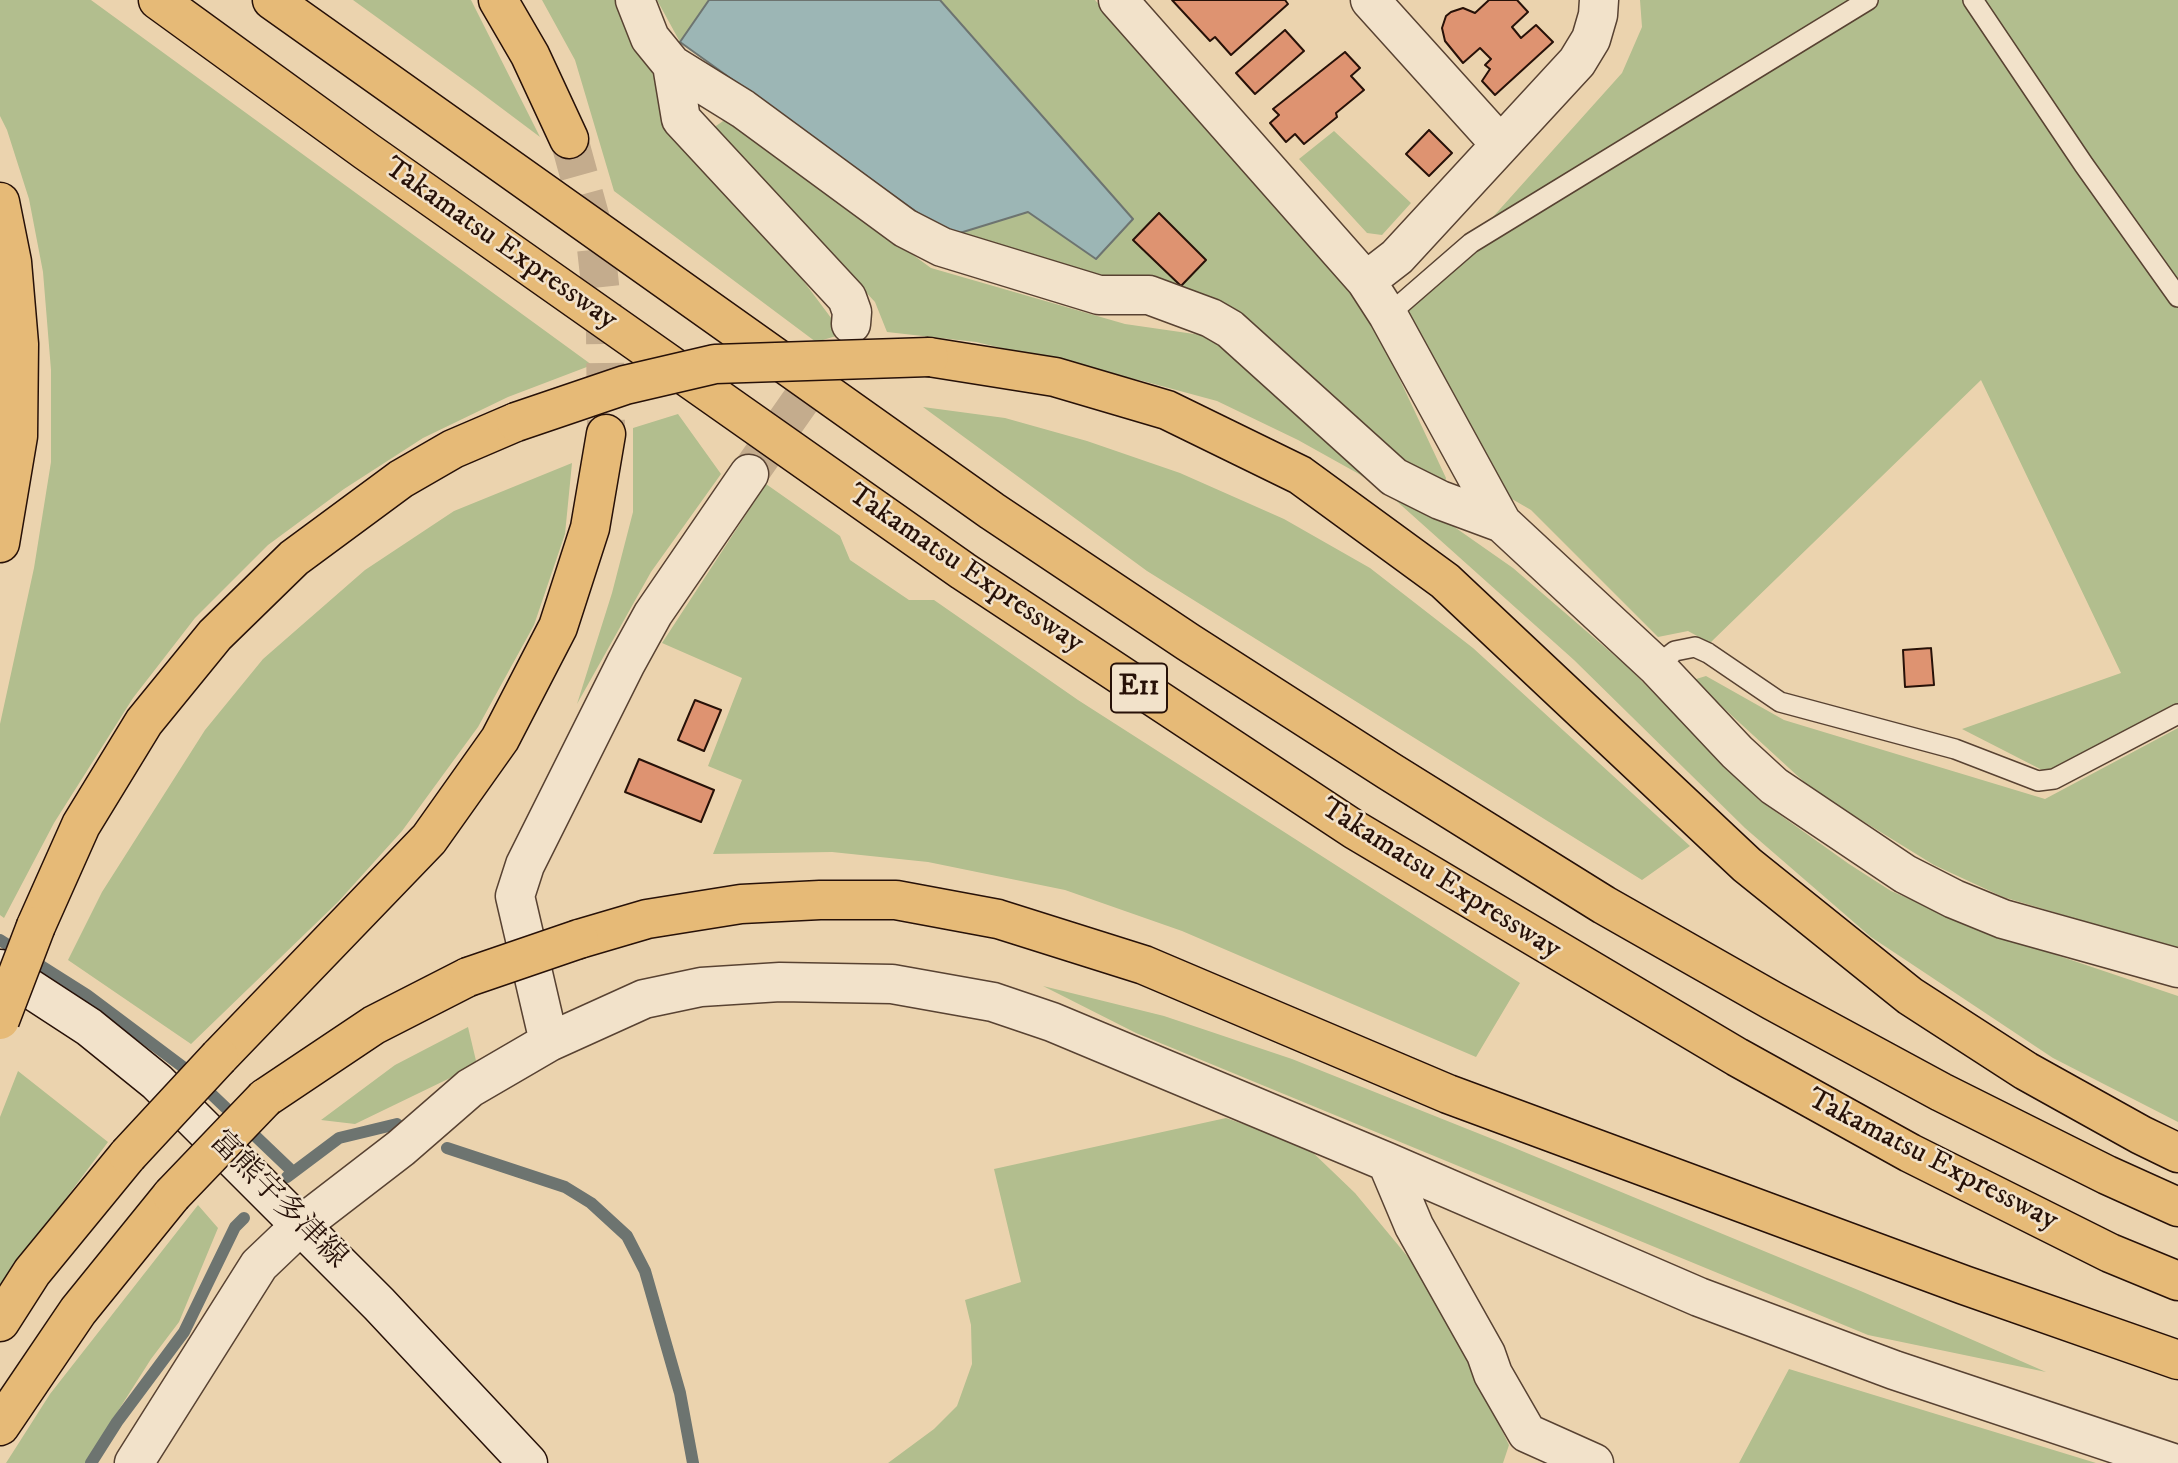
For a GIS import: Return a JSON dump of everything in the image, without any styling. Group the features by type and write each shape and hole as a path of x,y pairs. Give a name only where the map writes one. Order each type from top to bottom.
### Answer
{"highway":[{"name":"Takamatsu Expressway","path":"158,0 366,151 951,563 1355,830 1572,961 1910,1153 2110,1253 2178,1281"},
{"name":"E11","path":"272,0 992,511 1389,772 1604,905 1773,1001 1941,1092 2107,1175 2178,1206"},
{"path":"498,0 530,55 569,139"},
{"path":"0,202 12,262 19,344 18,436 0,543"},
{"path":"0,1020 36,926 81,825 144,722 215,635 294,558 401,479 453,449 516,422 625,385 715,364 929,357 1055,377 1167,410 1300,475 1445,581 1747,865 1910,996 2026,1071 2178,1153"},
{"path":"0,1322 32,1272 128,1155 429,839 500,739 558,627 590,528 606,434"},
{"path":"0,1426 78,1311 172,1195 264,1098 374,1025 468,977 579,939 660,917 741,904 806,900 897,900 998,919 1144,965 1448,1094 1976,1289 2178,1360"}],"street":[{"path":"635,0 650,38 672,65 743,109 905,228 942,247 1099,295 1149,296 1211,318 1230,329 1395,477 1440,500 1502,523"},
{"path":"1118,0 1366,281 1388,314 1502,523 1656,666 1737,752 1774,786 1905,874 1954,899 2003,919 2178,968"},
{"path":"1370,0 1500,144"},
{"path":"1366,281 1397,257 1577,62 1591,39 1598,15 1598,0"},
{"path":"672,65 681,119 847,298 852,312 850,324"},
{"path":"548,1042 515,896 525,865 653,614 749,474"},
{"name":"富熊宇多津線","path":"0,969 89,1027 157,1082 301,1225 528,1463"},
{"path":"134,1463 259,1265 301,1225 401,1148 470,1088 548,1042 644,999 701,987 780,982 904,986 993,1002 1052,1022 1387,1162 1699,1297 1894,1370 2173,1463"},
{"path":"1387,1162 1414,1226 1527,1433 1594,1463"}],"lane":[{"path":"1388,314 1471,243 1868,0"},
{"path":"1973,0 2084,165 2178,297"},
{"path":"1656,666 1675,651 1695,648 1708,653 1780,702 1955,750 2038,781 2054,779 2178,714"}],"green space":[{"path":"0,0 91,0 592,365 508,397 423,438 344,489 268,545 195,618 133,698 54,823 4,918 0,915 0,724 34,568 51,462 51,370 43,272 29,199 0,116"},
{"path":"353,0 471,0 540,137 476,89"},
{"path":"542,0 617,0 677,124 764,228 843,334 816,342 614,191 575,60"},
{"path":"657,0 709,0 680,42"},
{"path":"940,0 1095,0 1362,299 1446,478 1444,489 1406,466 1310,375 1214,301 1108,285 950,236 1028,212 1096,259 1133,219"},
{"path":"1640,0 2178,0 2178,706 2046,772 1962,729 2121,673 1981,380 1710,643 1688,631 1658,637 1531,510 1505,495 1405,315 1622,73 1642,27"},
{"path":"726,119 931,268 1125,324 1215,337 1392,497 1359,474 1298,440 1217,401 976,342 887,332 875,302 713,128"},
{"path":"1334,131 1411,203 1382,235 1367,233 1299,159"},
{"path":"923,407 1005,418 1087,441 1180,473 1284,519 1370,568 1473,648 1690,846 1642,880 1147,571"},
{"path":"678,414 721,474 651,572 577,704 612,593 633,512 633,428"},
{"path":"572,463 565,534 534,625 478,727 402,831 338,902 191,1044 68,960 102,892 205,730 263,659 365,570 454,511"},
{"path":"766,484 840,536 850,560 909,600 934,600 1078,700 1520,983 1476,1057 1182,931 1065,890 928,862 832,852 713,854 742,780 708,766 742,678 662,643"},
{"path":"1392,497 1453,526 1513,568 1629,668 1759,800 1891,891 1985,931 2178,996 2178,1122 2053,1058 1871,937 1745,828 1574,660"},
{"path":"1706,676 1784,720 2045,799 2178,728 2178,949 2003,897 1934,865 1814,791 1693,680"},
{"path":"1043,986 1164,1016 1292,1059 1863,1292 2046,1372 1868,1335 1136,1033"},
{"path":"468,1027 477,1065 355,1124 321,1120 395,1065"},
{"path":"18,1071 108,1142 0,1287 0,1117"},
{"path":"1226,1118 1306,1146 1355,1193 1432,1286 1509,1445 1503,1463 888,1463 934,1429 957,1406 972,1364 971,1325 965,1300 1021,1282 994,1169"},
{"path":"198,1205 218,1228 179,1322 151,1359 85,1463 6,1463 50,1394"},
{"path":"1789,1369 2096,1463 1739,1463"}],"water":[{"path":"709,0 940,0 1133,219 1096,259 1028,212 950,236 680,42"}],"building":[{"path":"1172,0 1285,0 1288,4 1231,55 1215,37 1210,41"},
{"path":"1489,0 1517,0 1528,12 1512,27 1521,38 1536,25 1553,42 1495,95 1482,81 1490,69 1485,65 1491,59 1480,48 1463,63 1445,41 1442,28 1446,16 1451,12 1463,8 1475,13"},
{"path":"1285,30 1304,51 1255,94 1236,73"},
{"path":"1345,52 1360,68 1351,76 1364,90 1304,144 1295,134 1286,142 1270,123 1279,115 1273,109"},
{"path":"1429,130 1452,153 1429,176 1406,154"},
{"path":"1159,213 1206,260 1181,286 1133,240"},
{"path":"1931,648 1934,685 1905,687 1903,650"},
{"path":"695,700 721,710 704,751 678,740"},
{"path":"639,759 714,790 701,822 625,792"}],"waterway":[{"path":"0,940 87,995 183,1067 293,1172"},
{"path":"287,1177 339,1138 397,1124"},
{"path":"447,1148 565,1187 591,1203 627,1236 645,1271 680,1393 693,1463"},
{"path":"91,1463 117,1422 184,1332 235,1227 244,1218"}],"tunnel":[{"path":"569,139 594,230 605,330 606,434"},
{"path":"749,474 832,356"}]}
